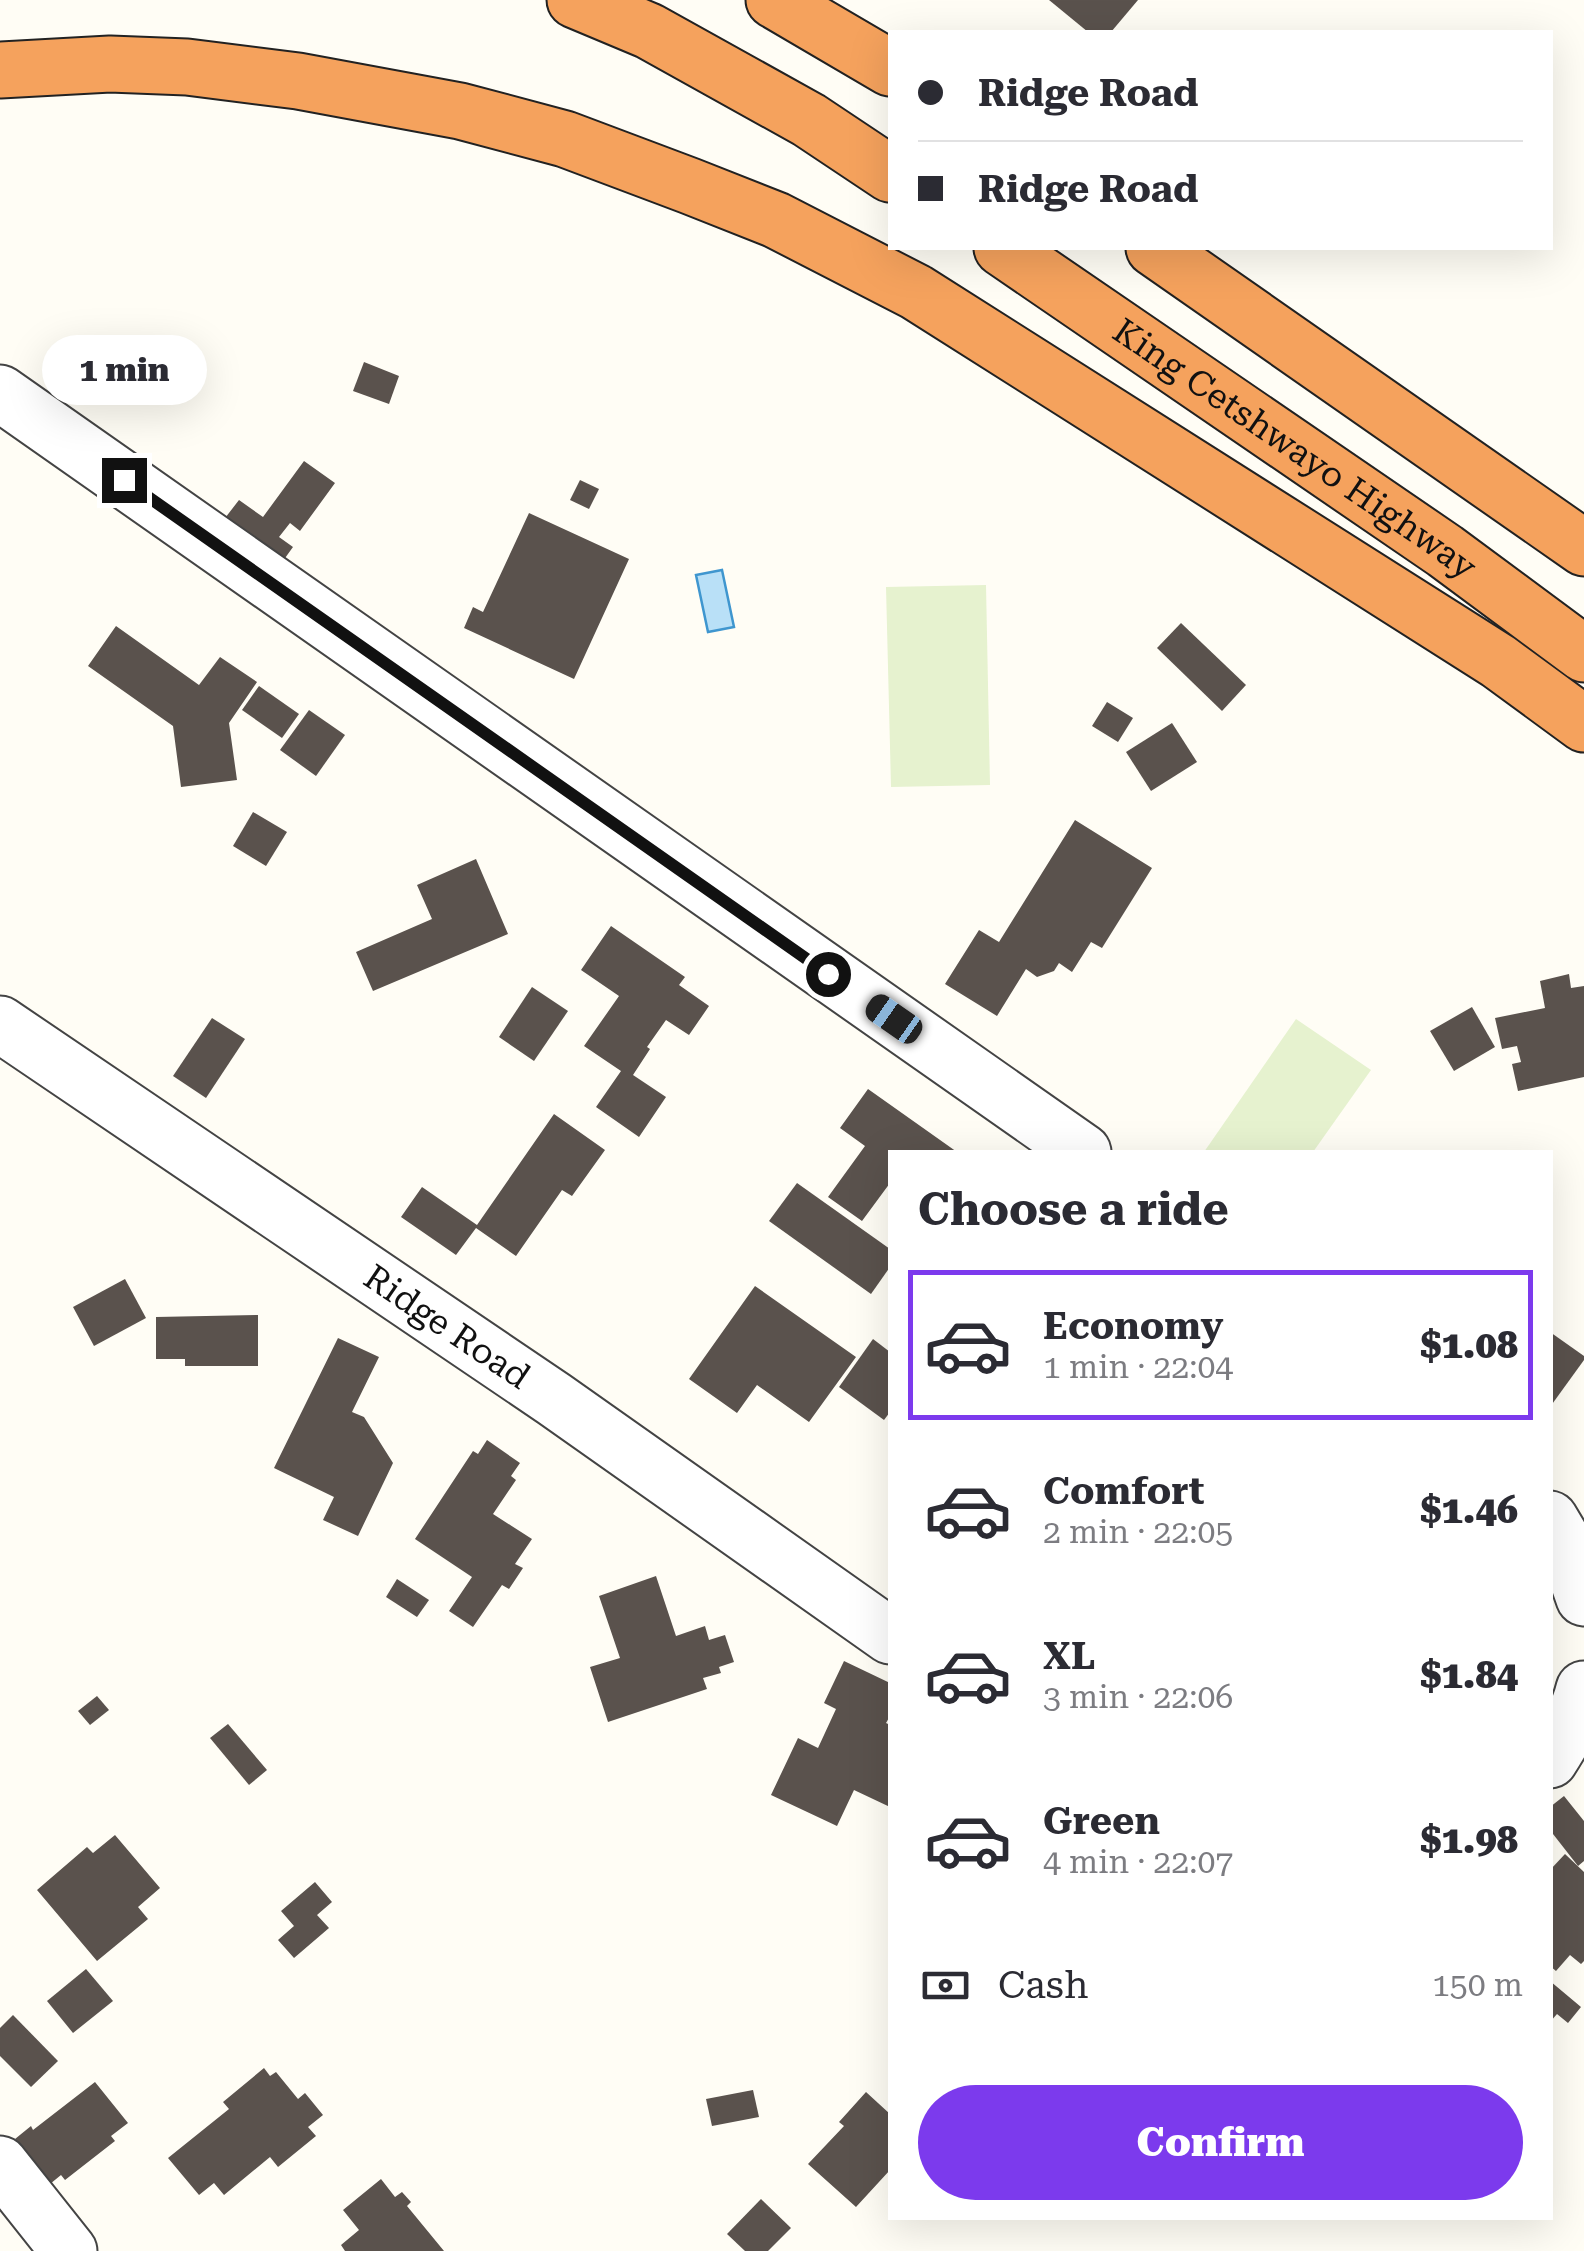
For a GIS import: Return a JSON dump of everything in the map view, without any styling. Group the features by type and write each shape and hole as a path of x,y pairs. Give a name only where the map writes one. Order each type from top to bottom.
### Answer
{"highway":[{"path":"576,0 665,40 809,120 888,173"},
{"path":"774,0 888,67"},
{"path":"0,70 110,64 187,67 298,81 460,111 565,140 776,220 916,292 1498,661 1584,724"},
{"name":"King Cetshwayo Highway","path":"1005,250 1445,550 1584,654"},
{"path":"1157,250 1584,548"}],"street":[{"path":"0,394 1080,1150"},
{"name":"Ridge Road","path":"0,1024 554,1399 888,1635"},
{"path":"1553,1524 1565,1544 1584,1598"},
{"path":"1553,1755 1584,1689"},
{"path":"0,2164 69,2251"}],"green space":[{"path":"986,585 990,785 891,787 886,587"},
{"path":"1296,1019 1371,1070 1314,1150 1205,1150"}],"water":[{"path":"722,570 734,627 708,632 696,575"}],"building":[{"path":"1049,0 1138,0 1113,30 1086,30"},
{"path":"364,362 399,376 389,404 353,391"},
{"path":"304,461 335,483 300,531 290,523 279,537 293,547 280,565 222,522 239,500 263,517"},
{"path":"580,480 599,489 589,509 570,500"},
{"path":"529,513 629,559 574,679 464,628 473,607 483,612"},
{"path":"1181,623 1246,685 1222,711 1157,648"},
{"path":"116,626 199,685 220,657 257,682 229,723 237,780 181,787 173,726 88,666"},
{"path":"259,686 299,714 282,738 242,710"},
{"path":"1107,702 1133,718 1118,742 1092,726"},
{"path":"309,710 345,735 316,776 280,750"},
{"path":"1172,723 1197,762 1151,791 1126,752"},
{"path":"253,812 287,832 266,866 233,846"},
{"path":"1075,820 1152,868 1102,948 1091,942 1072,972 1059,963 1054,971 1037,977 1026,969 997,1016 945,984 979,930 999,942"},
{"path":"476,859 508,934 373,991 356,952 432,919 417,885"},
{"path":"611,926 685,977 679,985 709,1006 689,1035 666,1020 647,1047 650,1049 633,1075 666,1097 639,1137 596,1107 621,1071 584,1046 619,996 581,970"},
{"path":"1569,974 1571,988 1584,986 1584,1077 1518,1091 1512,1064 1521,1062 1517,1046 1502,1049 1495,1018 1545,1008 1540,981"},
{"path":"532,987 568,1011 534,1061 499,1037"},
{"path":"1472,1007 1495,1047 1454,1071 1430,1031"},
{"path":"212,1018 245,1039 206,1098 173,1076"},
{"path":"868,1089 954,1150 888,1150 888,1186 862,1221 828,1197 865,1146 840,1128"},
{"path":"554,1114 605,1150 572,1196 562,1190 516,1256 476,1228 456,1255 401,1217 422,1187 477,1225"},
{"path":"797,1183 888,1248 888,1270 871,1294 769,1221"},
{"path":"125,1279 146,1318 94,1346 73,1307"},
{"path":"755,1286 856,1357 809,1422 757,1385 737,1413 689,1379"},
{"path":"258,1315 258,1366 185,1366 185,1359 156,1359 156,1317"},
{"path":"1553,1334 1584,1356 1553,1403"},
{"path":"338,1338 379,1357 352,1412 364,1417 393,1463 358,1536 323,1520 334,1497 274,1468"},
{"path":"873,1339 888,1350 888,1415 884,1420 839,1387"},
{"path":"487,1440 520,1463 511,1476 516,1480 493,1514 532,1539 515,1564 523,1568 509,1589 502,1585 473,1627 449,1611 472,1577 415,1539 473,1451 478,1454"},
{"path":"656,1576 676,1636 705,1626 709,1640 725,1635 734,1662 719,1667 721,1673 703,1678 707,1689 608,1722 590,1667 620,1658 599,1596"},
{"path":"397,1579 429,1600 417,1617 386,1597"},
{"path":"844,1661 888,1682 888,1806 854,1790 837,1826 771,1795 798,1738 818,1748 836,1709 824,1703"},
{"path":"97,1696 109,1710 90,1725 78,1711"},
{"path":"228,1724 267,1770 249,1785 210,1738"},
{"path":"1564,1796 1584,1821 1584,1861 1578,1866 1553,1834 1553,1805"},
{"path":"115,1835 160,1888 138,1907 148,1919 97,1961 37,1890 87,1847 93,1853"},
{"path":"1565,1854 1584,1872 1584,1961 1581,1964 1570,1955 1556,1971 1553,1968 1553,1867"},
{"path":"315,1882 332,1902 317,1915 329,1928 294,1958 278,1940 294,1926 281,1911"},
{"path":"86,1969 113,2001 73,2033 47,2001"},
{"path":"1553,1984 1581,2007 1568,2023 1557,2014 1553,2019"},
{"path":"13,2015 58,2061 31,2087 0,2056 0,2028"},
{"path":"264,2068 270,2076 276,2072 298,2099 305,2093 323,2115 308,2127 316,2136 278,2167 270,2157 224,2195 214,2183 199,2195 168,2158 229,2109 223,2102"},
{"path":"95,2082 128,2123 111,2136 115,2141 65,2180 61,2175 50,2184 15,2139 31,2126 33,2130"},
{"path":"753,2090 759,2117 712,2126 706,2099"},
{"path":"866,2092 888,2112 888,2172 856,2207 808,2164 844,2126 839,2122"},
{"path":"381,2179 395,2197 402,2192 411,2202 407,2206 444,2251 345,2251 341,2245 359,2230 343,2210"},
{"path":"761,2199 791,2228 768,2251 745,2251 727,2234"}],"route":[{"path":"124,480 828,974"}]}
